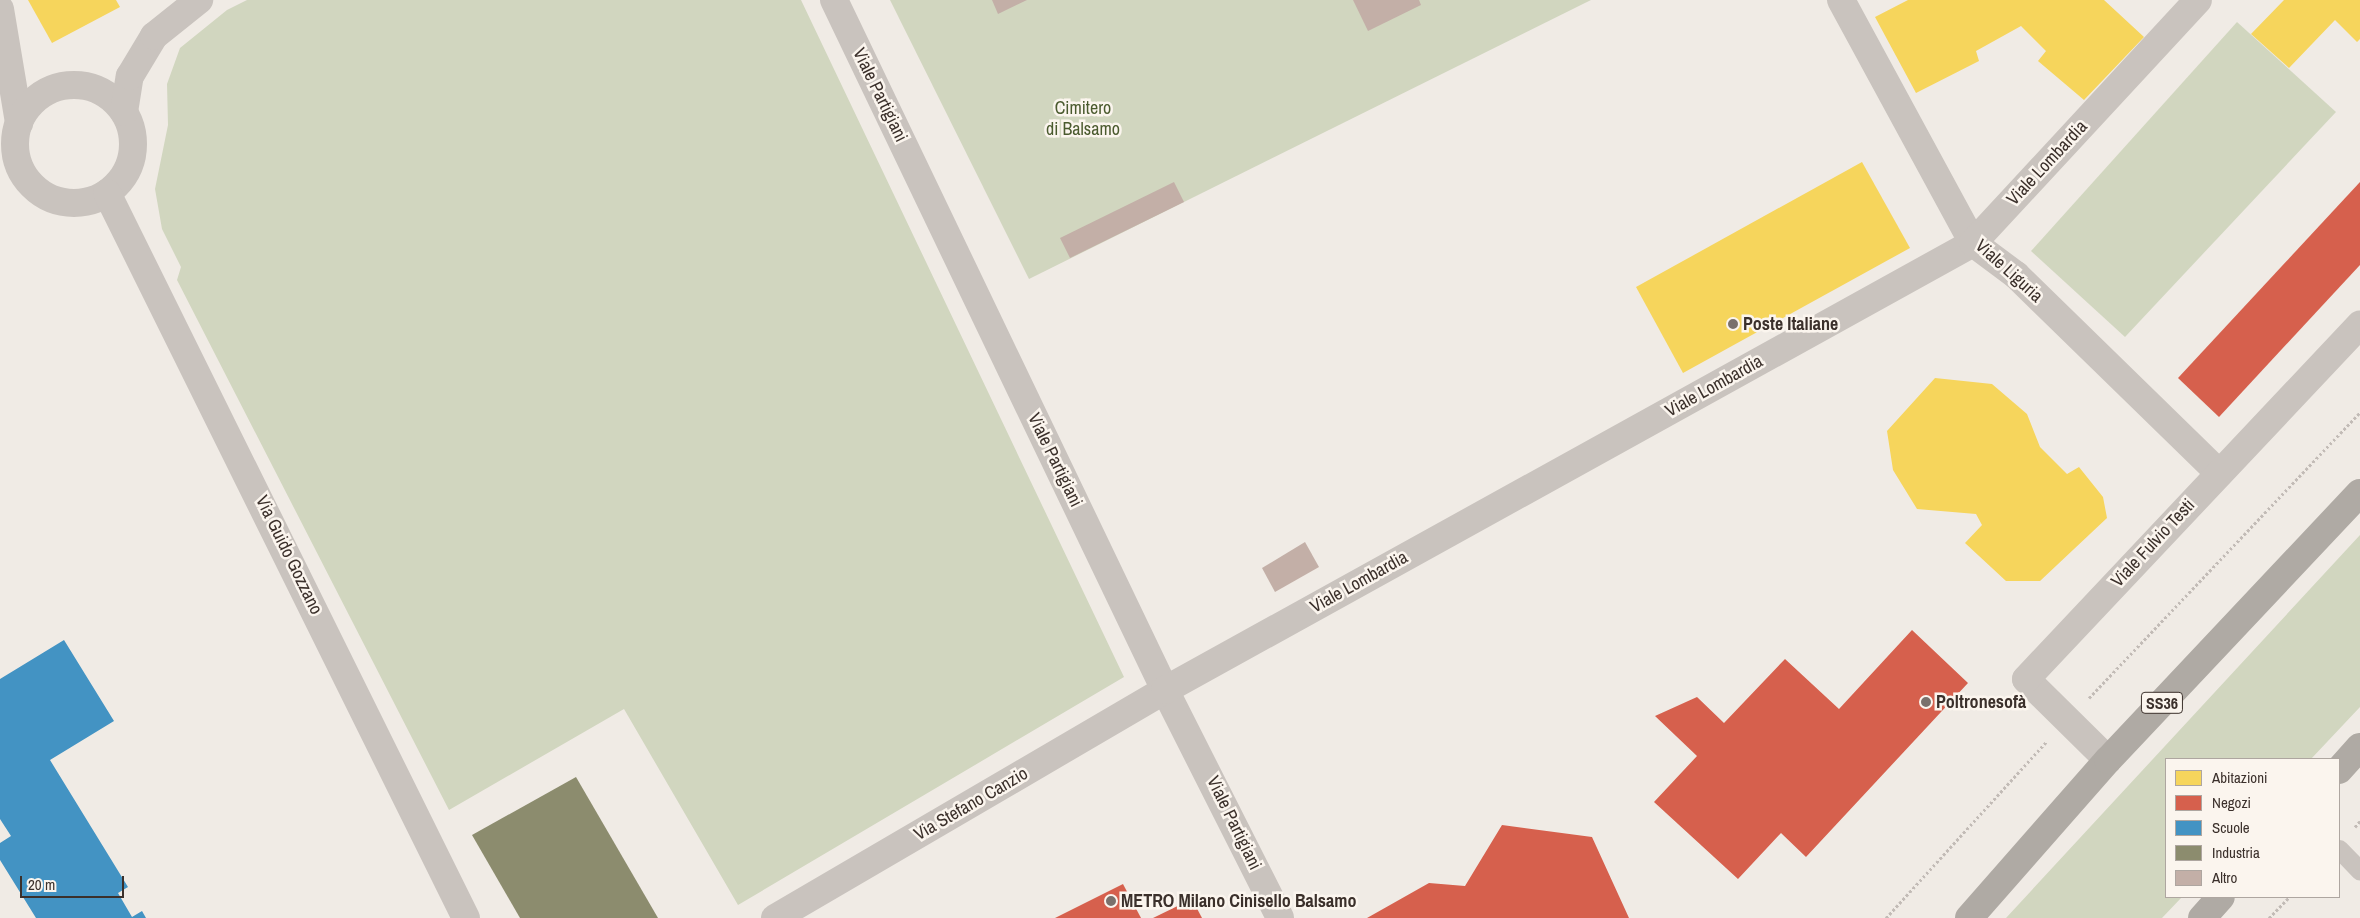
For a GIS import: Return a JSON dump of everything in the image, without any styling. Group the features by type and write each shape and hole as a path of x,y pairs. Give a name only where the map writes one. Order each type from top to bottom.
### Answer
{"highway":[{"name":"SS36","path":"1968,918 2108,760 2360,493"},
{"path":"2340,769 2360,747"},
{"path":"2202,918 2220,898"}],"street":[{"path":"124,112 130,76 154,36 199,0"},
{"name":"Viale Partigiani","path":"834,0 1165,690 1280,918"},
{"name":"Viale Liguria","path":"1841,0 1974,243 2016,275 2218,473"},
{"name":"Viale Lombardia","path":"1165,690 1974,243 2198,0"},
{"path":"1,17 12,125 15,146 12,171 41,193 63,202 86,202 107,193 123,178 132,157 133,134 124,112 107,95 84,86 58,87 34,100 12,125"},
{"name":"Via Guido Gozzano","path":"107,193 466,918"},
{"name":"Viale Fulvio Testi","path":"2108,760 2026,679 2360,324"},
{"name":"Via Stefano Canzio","path":"775,918 1165,690"}],"lane":[{"path":"2340,849 2360,871"}],"path":[{"path":"1886,918 2067,720 2360,412"},
{"path":"2269,918 2288,898"}],"green space":[{"path":"247,0 801,0 1124,677 738,905 624,709 449,810 177,280 181,267 162,229 155,189 168,125 167,84 180,48 227,10"},
{"name":"Cimitero di Balsamo","path":"890,0 1591,0 1029,279"},
{"path":"2237,22 2336,112 2125,337 2031,251"},
{"path":"2360,535 2360,707 2312,758 2165,758 2165,898 2181,898 2162,918 2006,918"}],"building: Abitazioni":[{"path":"28,0 116,0 120,7 52,43"},
{"path":"1908,0 2104,0 2144,37 2084,100 2038,61 2046,51 2021,26 1976,51 1979,61 1916,93 1875,17"},
{"path":"2284,0 2360,0 2360,39 2357,42 2335,20 2289,68 2251,34"},
{"path":"1862,162 1910,248 1683,373 1636,287"},
{"path":"1935,378 1992,384 2027,414 2040,447 2067,474 2079,467 2103,497 2107,518 2040,581 2006,581 1965,543 1982,525 1976,514 1917,509 1893,470 1887,431"}],"building: Negozi":[{"path":"2360,182 2360,265 2219,417 2178,378"},
{"path":"1912,630 1968,683 1806,857 1781,833 1738,879 1654,802 1697,756 1655,716 1697,697 1724,723 1785,659 1839,709"},
{"path":"1502,825 1592,837 1629,918 1367,918 1429,883 1465,886"},
{"name":"METRO Milano Cinisello Balsamo","path":"1123,884 1141,918 1055,918"},
{"name":"METRO Milano Cinisello Balsamo","path":"1192,899 1202,918 1153,918"}],"building: Scuole":[{"path":"64,640 114,721 50,760 128,887 118,893 132,917 142,911 146,918 36,918 0,860 0,843 11,836 0,819 0,679"}],"building: Industria":[{"path":"576,777 658,918 520,918 472,835"}],"building: Altro":[{"path":"992,0 1027,0 998,14"},
{"path":"1353,0 1419,0 1421,5 1368,31"},
{"path":"1174,182 1184,202 1070,258 1060,238"},
{"path":"1305,542 1319,567 1275,592 1262,568"}],"place":[{"name":"Poste Italiane","path":"1733,324"},
{"name":"Poltronesofà","path":"1926,702"},
{"name":"METRO Milano Cinisello Balsamo","path":"1111,901"}]}
